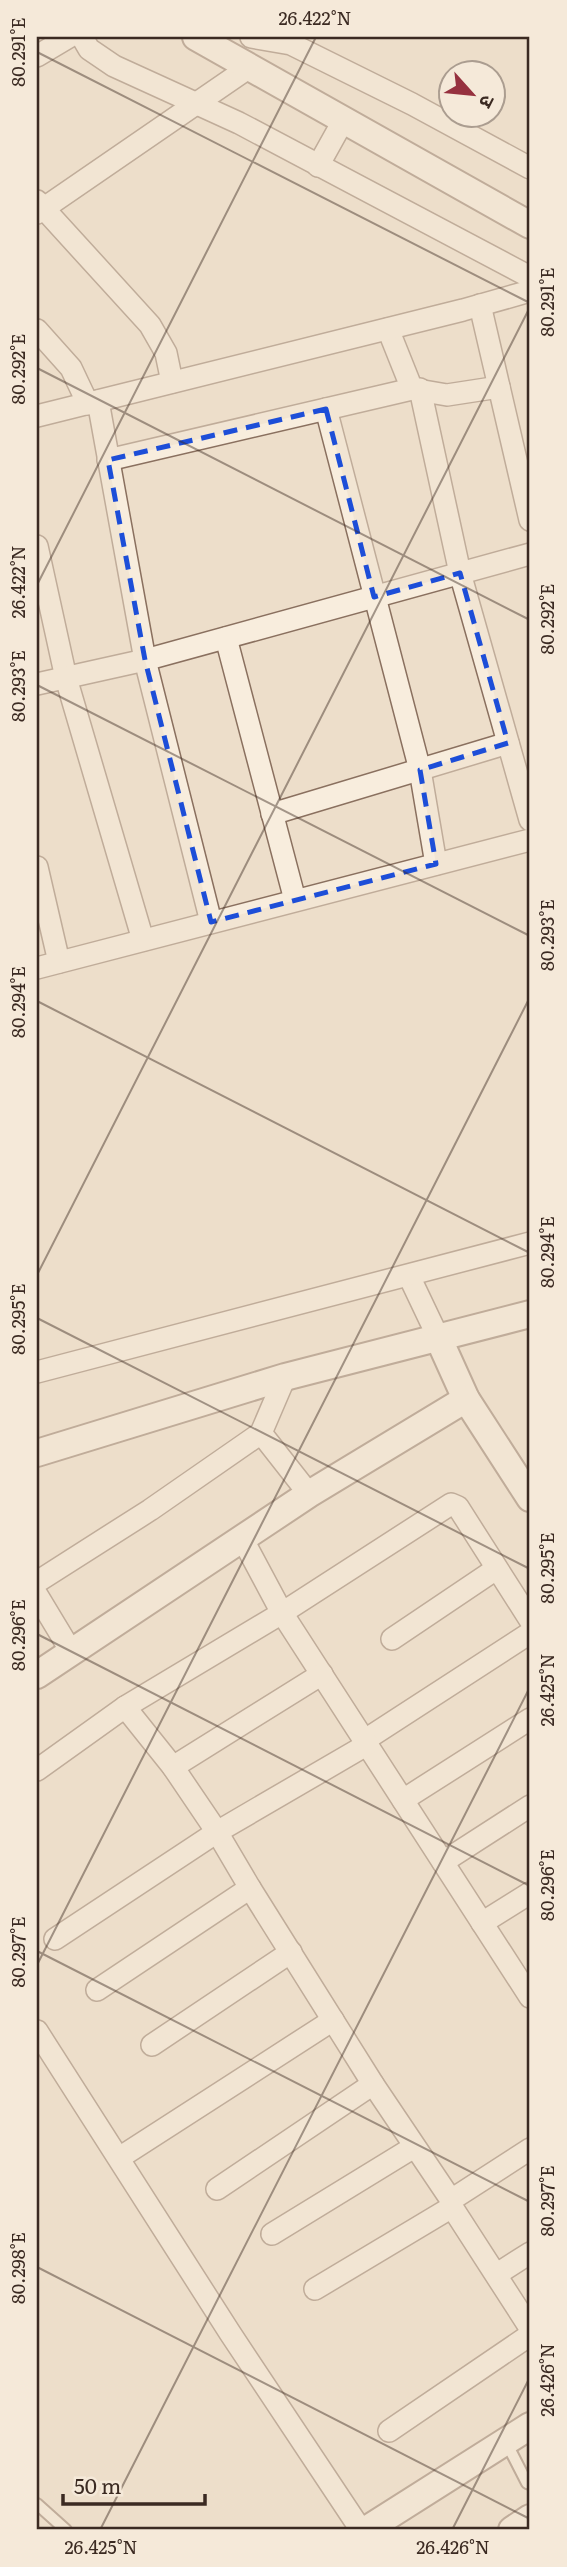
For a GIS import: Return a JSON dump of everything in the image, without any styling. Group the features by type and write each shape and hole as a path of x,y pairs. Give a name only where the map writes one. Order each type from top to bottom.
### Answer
{"street":[{"path":"37,56 69,37"},
{"path":"82,37 89,49 114,66 239,123 530,277"},
{"path":"197,37 208,37"},
{"path":"197,37 530,225"},
{"path":"251,37 291,44 412,104 530,168"},
{"path":"172,382 166,353 150,325 39,207 248,68"},
{"path":"318,166 343,121"},
{"path":"37,416 530,291"},
{"path":"480,305 530,520"},
{"path":"388,329 416,389 460,573 530,820"},
{"path":"37,330 71,368 93,402 108,460 145,660 211,922"},
{"path":"108,460 416,389 447,395 499,387"},
{"path":"326,409 420,770 436,864"},
{"path":"37,546 43,599 143,940"},
{"path":"37,684 145,660 530,554"},
{"path":"226,638 295,900"},
{"path":"272,814 509,743"},
{"path":"37,968 530,840"},
{"path":"37,867 59,962"},
{"path":"37,1372 530,1243"},
{"path":"409,1276 466,1399 530,1498"},
{"path":"37,1452 285,1377 530,1314"},
{"path":"37,1582 150,1510 261,1433 285,1377"},
{"path":"37,1675 309,1494 466,1399"},
{"path":"261,1433 309,1494"},
{"path":"37,1770 125,1707 282,1613 451,1504 458,1507 530,1620"},
{"path":"242,1538 282,1613 482,1923 526,1983"},
{"path":"393,1639 496,1569"},
{"path":"37,1595 72,1653"},
{"path":"55,1939 217,1832 366,1742 530,1633"},
{"path":"173,1767 323,1674"},
{"path":"125,1707 173,1767 217,1832 373,2084 530,2328"},
{"path":"403,1800 530,1719"},
{"path":"443,1862 530,1806"},
{"path":"97,1990 250,1888"},
{"path":"482,1923 530,1893"},
{"path":"152,2045 291,1952"},
{"path":"119,2158 333,2020"},
{"path":"37,2031 230,2333 364,2530 530,2426"},
{"path":"217,2189 373,2084"},
{"path":"272,2234 414,2147"},
{"path":"315,2289 452,2204 530,2149"},
{"path":"497,2274 530,2253"},
{"path":"389,2431 530,2335"},
{"path":"512,2530 530,2518"}],"lane":[{"path":"506,2442 527,2483 530,2484"},
{"path":"37,2504 66,2530"}],"highlighted area":[{"path":"326,409 374,597 460,573 508,743 420,770 436,864 211,922 145,660 108,460"}]}
